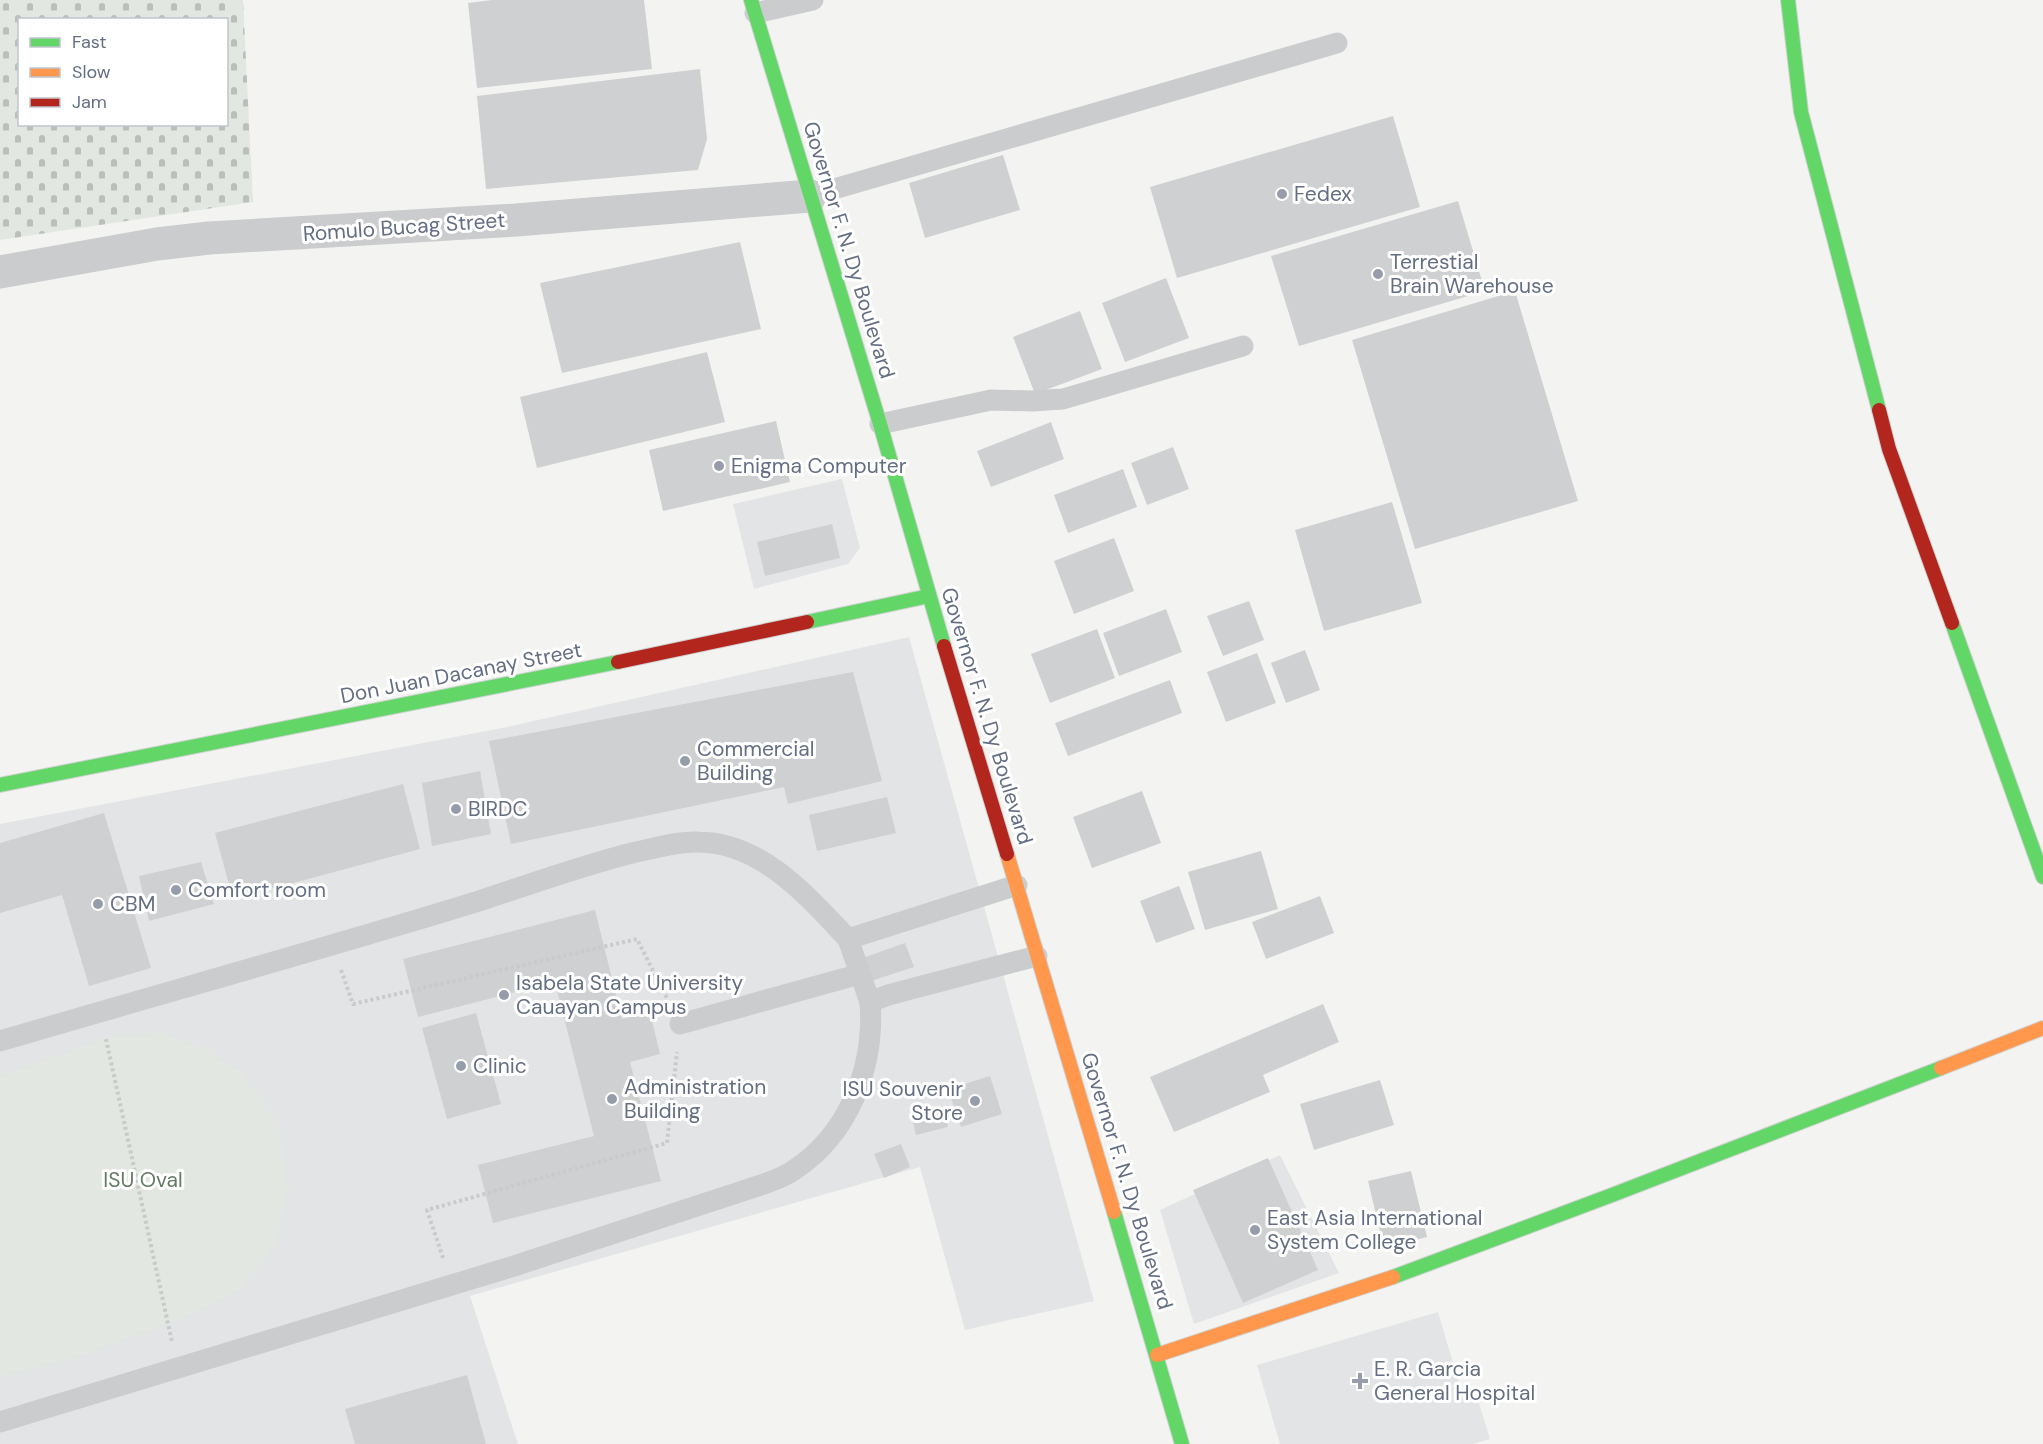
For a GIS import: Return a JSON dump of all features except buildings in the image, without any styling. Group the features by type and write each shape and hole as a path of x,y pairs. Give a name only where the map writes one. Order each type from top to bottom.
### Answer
{"main road":[{"path":"1788,0 1801,112 1889,449 2043,877"},
{"name":"Governor F. N. Dy Boulevard","path":"753,7 880,424 929,596 1182,1444"},
{"name":"Don Juan Dacanay Street","path":"0,785 505,686 929,596"},
{"path":"1156,1355 1373,1284 1612,1195 2043,1028"}],"street":[{"name":"Romulo Bucag Street","path":"0,272 158,244 209,238 516,220 810,196"}],"lane":[{"path":"753,7 813,0"},
{"path":"810,196 1337,43"},
{"path":"880,424 991,400 1063,399 1243,346"},
{"path":"0,1041 479,900 597,862 664,846 699,842 730,847 753,856 779,872 848,939 870,1002 871,1018 866,1065 856,1098 819,1151 793,1171 761,1185 452,1284 0,1422"},
{"path":"848,939 1017,885"},
{"path":"870,1002 888,995 1037,956"},
{"path":"680,1024 860,974"}],"path":[{"path":"332,944 353,1004 636,939 680,1024 667,1143 427,1210 452,1284"},
{"path":"100,1012 178,1368"}],"shaded area":[{"path":"842,479 860,548 848,564 754,589 733,504"},
{"name":"Isabela State University Cauayan Campus","path":"909,637 1094,1301 965,1330 920,1167 470,1296 518,1444 0,1444 0,824 507,727"},
{"path":"1280,1155 1339,1273 1194,1324 1160,1210"},
{"name":"E. R. Garcia General Hospital","path":"1438,1312 1464,1400 1477,1397 1490,1439 1472,1444 1280,1444 1257,1365"}],"green space":[{"path":"0,0 243,0 253,202 0,240"},
{"name":"ISU Oval","path":"165,1033 204,1049 238,1069 262,1100 282,1140 287,1192 275,1245 240,1290 197,1313 74,1358 0,1377 0,1076 114,1035"}],"traffic: fast":[{"path":"751,0 880,424 944,646"},
{"path":"1788,0 1801,112 1879,410"},
{"path":"807,622 929,596"},
{"path":"1952,623 2043,877"},
{"path":"0,785 618,662"},
{"path":"1393,1277 1941,1068"},
{"path":"1114,1212 1182,1444"}],"traffic: slow":[{"path":"1007,854 1114,1212"},
{"path":"1941,1068 2043,1028"},
{"path":"1157,1355 1393,1277"}],"traffic: jam":[{"path":"1879,410 1889,449 1952,623"},
{"path":"618,662 807,622"},
{"path":"944,646 1007,854"}],"place":[{"name":"Fedex","path":"1282,194"},
{"name":"Terrestial Brain Warehouse","path":"1378,274"},
{"name":"Enigma Computer","path":"719,466"},
{"name":"Commercial Building","path":"685,761"},
{"name":"BIRDC","path":"456,809"},
{"name":"Comfort room","path":"176,890"},
{"name":"CBM","path":"98,904"},
{"name":"Isabela State University Cauayan Campus","path":"504,995"},
{"name":"Clinic","path":"461,1066"},
{"name":"Administration Building","path":"612,1099"},
{"name":"ISU Souvenir Store","path":"975,1101"},
{"name":"East Asia International System College","path":"1255,1230"},
{"name":"E. R. Garcia General Hospital","path":"1360,1381"}]}
